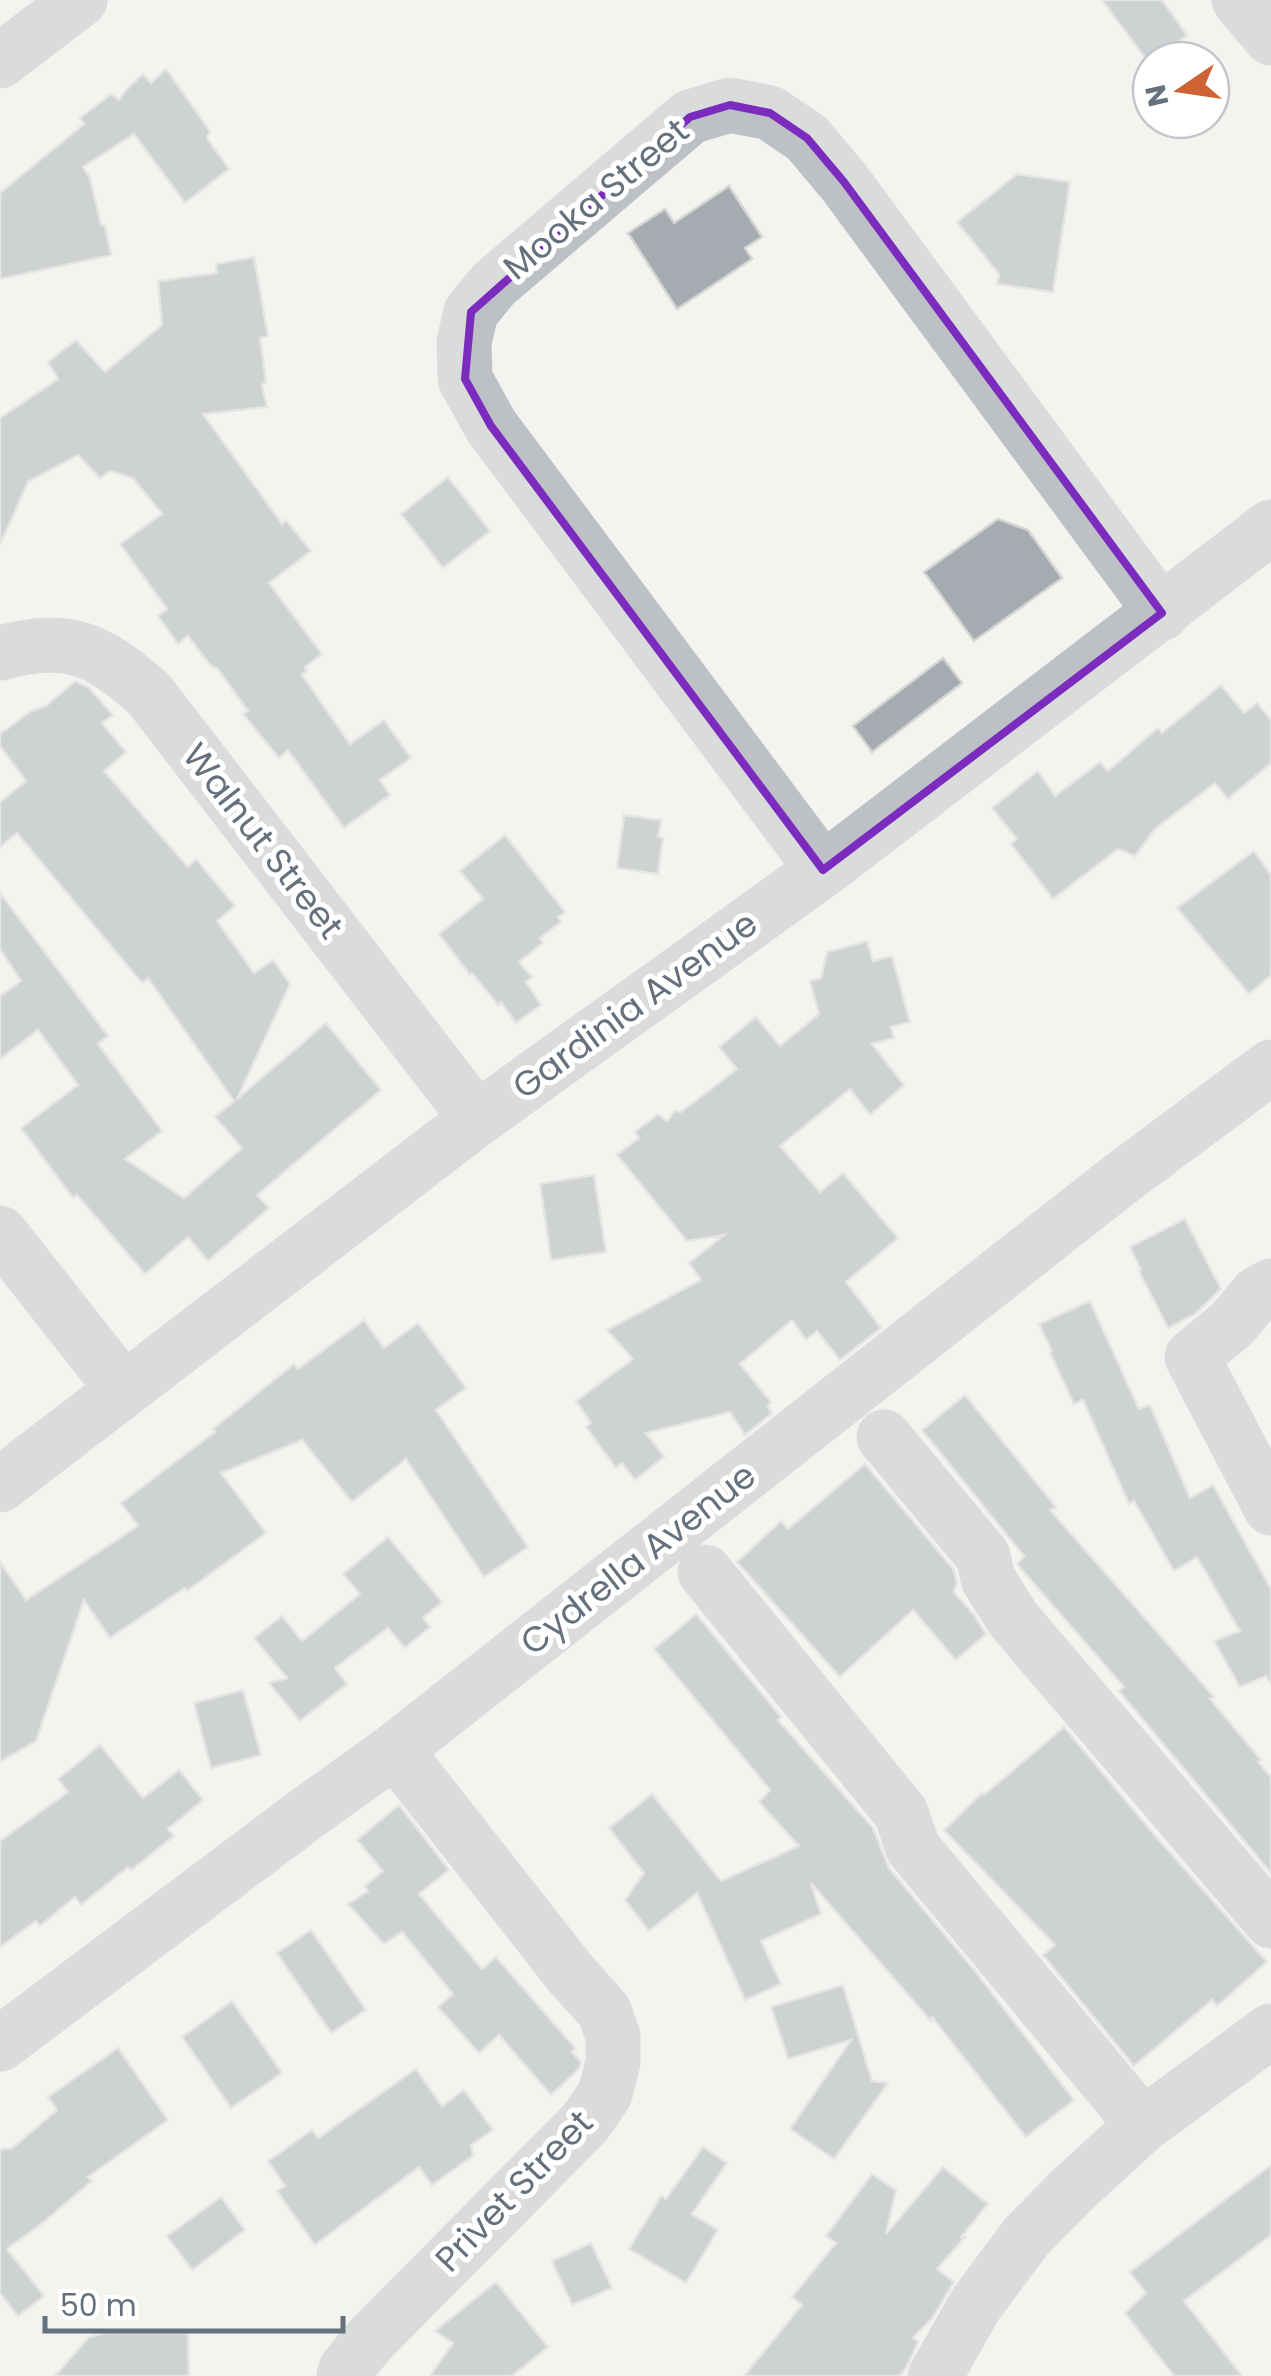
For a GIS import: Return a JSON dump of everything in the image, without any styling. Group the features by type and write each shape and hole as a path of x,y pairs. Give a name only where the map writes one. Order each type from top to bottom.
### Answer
{"street":[{"path":"0,61 80,0"},
{"path":"1239,0 1271,38"},
{"name":"Mooka Street","path":"822,870 492,426 465,379 464,342 471,312 494,284 690,117 730,105 770,113 806,138 844,182 1162,613"},
{"name":"Gardinia Avenue","path":"0,1485 477,1119 822,870 1271,527"},
{"name":"Walnut Street","path":"0,654 48,645 80,648 117,666 149,694 477,1119"},
{"name":"Cydrella Avenue","path":"0,2044 395,1750 1103,1193 1271,1067"},
{"path":"0,1234 123,1389"},
{"path":"1271,1286 1192,1357 1271,1508"},
{"path":"884,1438 983,1556 988,1579 1014,1620 1271,1921"},
{"path":"705,1572 901,1813 914,1848 1143,2125"},
{"name":"Privet Street","path":"344,2376 368,2340 585,2123 605,2094 613,2062 613,2036 604,2011 395,1750"},
{"path":"936,2376 976,2304 1026,2237 1143,2125 1271,2031"}],"highlighted area":[{"path":"730,105 770,113 807,138 844,182 1162,613 823,870 491,426 465,379 471,312 690,117"}],"building":[{"path":"1102,0 1162,0 1187,35 1180,40 1132,40"},
{"path":"166,69 210,131 207,138 229,169 185,203 134,134 83,167 90,178 101,225 105,225 111,255 0,279 0,193 84,124 80,118 111,94 119,100 143,74 151,83"},
{"path":"1017,174 1070,182 1053,292 997,284 999,274 957,222"},
{"path":"729,186 762,237 745,248 752,259 677,309 628,233 665,209 674,223"},
{"path":"254,257 268,336 260,338 267,407 203,414 282,524 286,520 311,551 269,583 322,654 305,667 307,671 302,675 350,744 384,720 411,758 380,780 390,795 344,828 288,750 279,758 243,714 248,711 217,668 211,666 188,636 178,644 158,616 167,609 120,544 162,514 133,478 110,471 100,478 78,455 28,482 0,545 0,418 58,379 48,362 76,340 105,372 162,325 158,281 217,273 216,264"},
{"path":"448,477 490,531 443,568 401,514"},
{"path":"998,519 1028,530 1062,578 974,641 924,572"},
{"path":"943,658 962,683 872,752 853,726"},
{"path":"75,681 89,688 113,715 102,723 126,752 104,771 188,867 196,859 235,906 217,921 254,973 273,960 290,984 237,1099 326,1023 381,1090 257,1195 269,1208 208,1261 188,1237 145,1274 77,1195 73,1198 21,1128 78,1085 38,1030 0,1059 0,996 21,981 0,949 0,893 108,1036 98,1044 162,1131 125,1159 184,1198 242,1148 215,1117 234,1101 148,978 142,983 17,833 0,847 0,802 26,781 0,746 0,734 31,711 46,706"},
{"path":"1221,685 1244,713 1257,703 1271,720 1271,763 1228,799 1215,783 1155,829 1135,856 1118,849 1053,899 1011,844 1017,839 992,808 1038,771 1055,796 1100,762 1108,771 1158,728 1162,733"},
{"path":"624,815 661,820 658,874 617,868"},
{"path":"505,835 565,912 558,917 561,922 540,938 543,943 519,962 532,977 526,982 541,1005 516,1023 501,1002 498,1005 470,975 439,934 483,899 460,871"},
{"path":"1254,851 1271,875 1271,975 1249,994 1177,908"},
{"path":"867,941 873,961 892,956 910,1022 891,1027 894,1038 872,1044 904,1085 870,1115 850,1089 780,1146 820,1192 843,1173 898,1238 846,1282 881,1328 840,1360 817,1331 806,1340 792,1320 740,1364 771,1402 768,1407 772,1413 745,1435 730,1412 646,1433 664,1457 635,1480 622,1463 616,1468 586,1427 591,1423 576,1401 633,1359 607,1330 701,1280 689,1263 724,1235 687,1241 617,1155 639,1138 635,1132 658,1114 667,1121 675,1111 681,1112 737,1069 719,1047 756,1017 780,1046 819,1014 810,981 821,978 827,952"},
{"path":"594,1175 606,1252 551,1260 540,1184"},
{"path":"1185,1219 1221,1289 1195,1314 1168,1328 1130,1247"},
{"path":"1090,1301 1139,1409 1150,1405 1190,1498 1213,1485 1271,1589 1271,1684 1266,1676 1240,1687 1214,1641 1240,1631 1197,1557 1174,1571 1134,1501 1129,1504 1083,1400 1074,1404 1039,1324"},
{"path":"364,1320 384,1348 418,1323 466,1388 436,1410 528,1547 484,1577 406,1459 352,1502 302,1440 221,1473 266,1533 187,1591 185,1588 110,1638 84,1600 36,1741 0,1762 0,1562 26,1600 138,1526 121,1503 215,1432 213,1429 294,1364 298,1369"},
{"path":"965,1395 1056,1507 1050,1510 1214,1697 1210,1699 1261,1760 1258,1762 1271,1777 1271,1873 1119,1691 1124,1687 1017,1564 1024,1556 922,1430"},
{"path":"865,1464 954,1570 954,1592 986,1634 956,1660 913,1610 840,1677 737,1562 781,1521 788,1529"},
{"path":"388,1537 442,1602 423,1618 430,1627 405,1648 388,1628 335,1668 347,1684 300,1721 269,1683 287,1678 254,1638 282,1616 302,1641 360,1594 343,1574"},
{"path":"696,1614 781,1717 778,1720 873,1828 889,1868 975,1971 1074,2100 1026,2137 932,2017 931,2021 811,1883 821,1914 761,1941 781,1984 745,2000 697,1893 649,1931 625,1900 644,1873 609,1828 652,1794 721,1881 799,1846 759,1802 770,1790 654,1649"},
{"path":"243,1690 261,1755 211,1768 194,1703"},
{"path":"1064,1727 1267,1962 1217,2006 1212,2000 1134,2066 1043,1955 1055,1945 944,1830 982,1793"},
{"path":"100,1745 143,1798 179,1770 203,1800 168,1829 174,1836 131,1870 128,1867 81,1905 75,1897 40,1926 36,1921 0,1947 0,1841 68,1792 58,1779"},
{"path":"399,1805 449,1870 419,1894 482,1969 496,1957 576,2049 572,2052 581,2062 579,2069 551,2095 499,2035 479,2053 438,2007 453,1994 402,1932 384,1944 348,1904 368,1891 365,1886 383,1871 357,1840"},
{"path":"311,1930 366,2010 331,2033 277,1953"},
{"path":"843,1985 872,2081 888,2083 834,2159 790,2129 851,2040 788,2059 771,2007"},
{"path":"232,2001 282,2073 231,2108 182,2037"},
{"path":"118,2048 168,2120 88,2177 92,2181 7,2249 44,2296 18,2316 0,2293 0,2149 11,2149 57,2110 48,2097"},
{"path":"416,2069 442,2106 464,2090 493,2130 471,2145 473,2156 432,2185 419,2167 315,2245 277,2191 285,2186 268,2161 312,2130 318,2138"},
{"path":"703,2147 727,2163 692,2214 718,2230 686,2283 629,2249 661,2196 666,2199"},
{"path":"1271,2165 1271,2235 1184,2301 1242,2376 1174,2376 1125,2313 1146,2293 1130,2272"},
{"path":"943,2167 988,2204 937,2269 954,2282 933,2317 913,2338 918,2342 899,2376 744,2376 802,2305 792,2297 836,2243 826,2236 872,2174 896,2190 886,2234"},
{"path":"221,2197 245,2230 192,2270 167,2236"},
{"path":"591,2243 612,2288 572,2305 552,2261"},
{"path":"496,2282 548,2347 512,2376 430,2376 453,2343 435,2331"},
{"path":"106,2333 188,2333 189,2376 55,2376 89,2337"}]}
